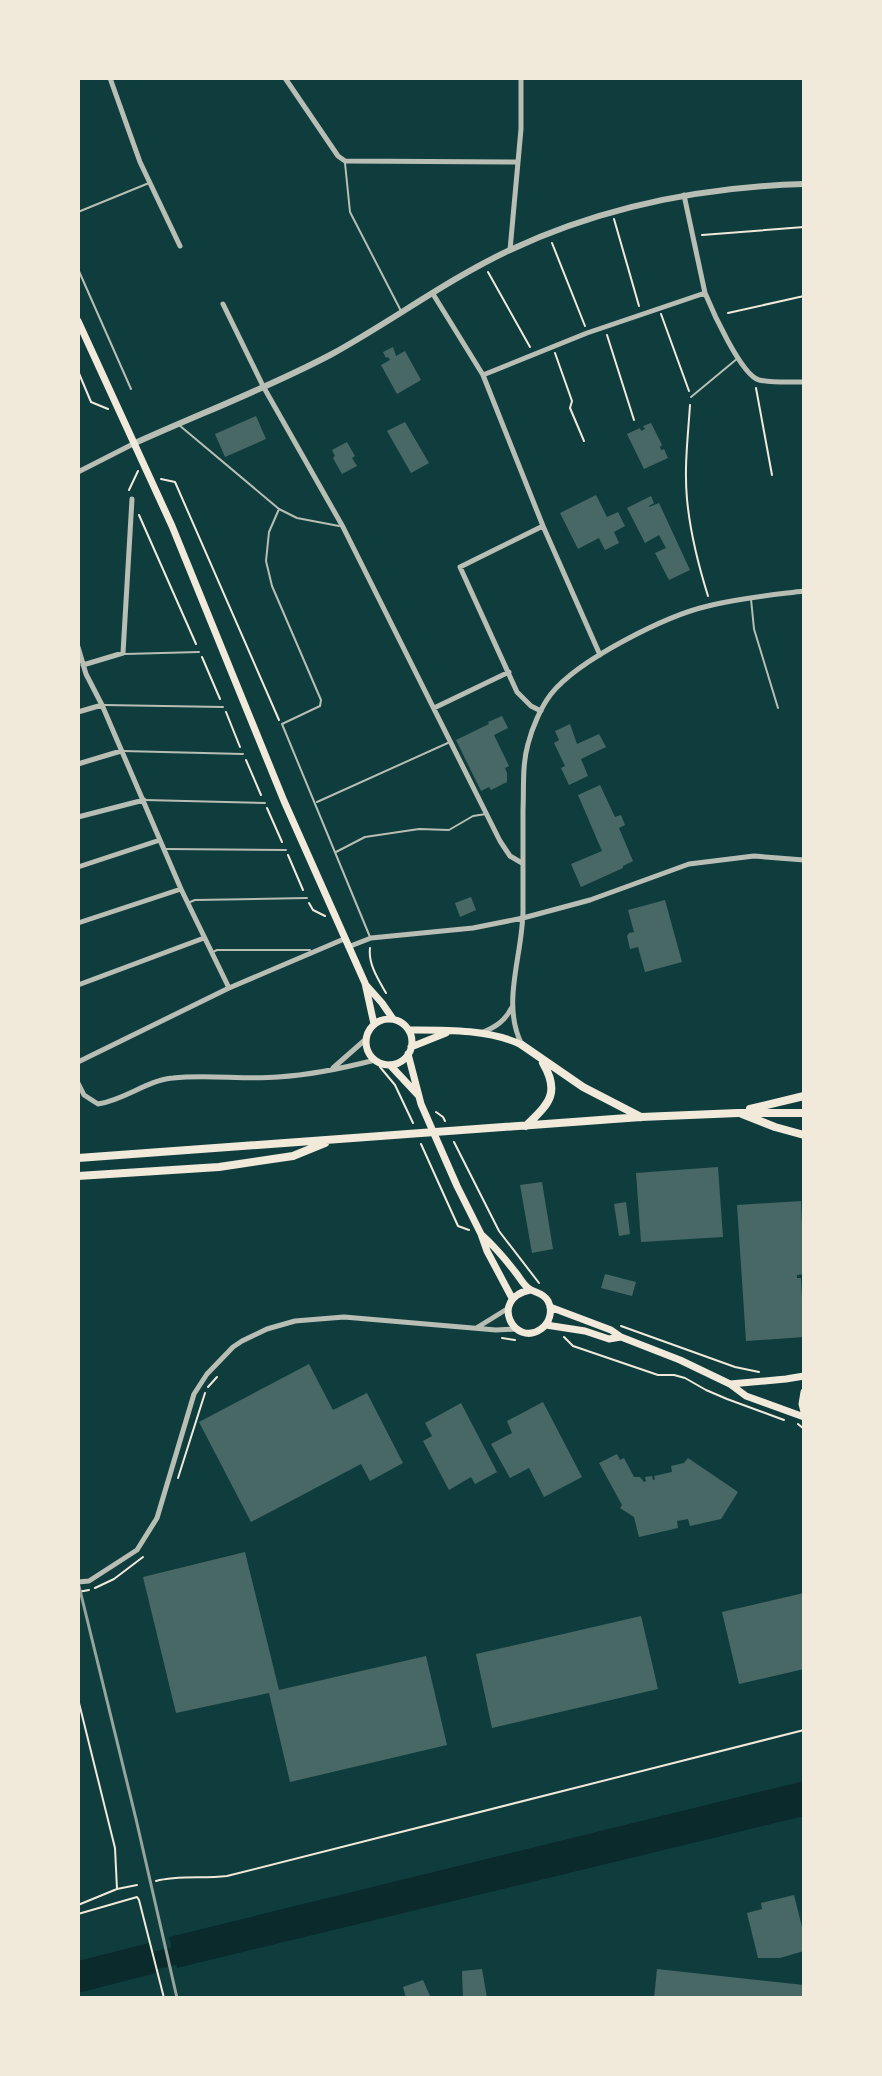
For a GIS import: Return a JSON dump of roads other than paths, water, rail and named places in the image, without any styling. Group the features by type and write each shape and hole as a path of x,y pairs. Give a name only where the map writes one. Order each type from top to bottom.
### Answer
{"highway":[{"path":"522,1045 583,1087 641,1117"},
{"path":"526,1126 546,1105 551,1094 550,1074 541,1059"},
{"path":"738,1113 804,1096"},
{"path":"738,1113 804,1135"},
{"path":"78,1158 641,1117 804,1113"},
{"path":"78,1176 219,1167 293,1156 333,1139"}],"main road":[{"path":"78,321 172,526 284,801 365,983 374,1024"},
{"path":"365,983 393,1019"},
{"path":"448,1032 410,1050 404,1059 390,1065 375,1060 366,1039 374,1024 383,1019 393,1019 409,1030 412,1038 410,1050 418,1096 487,1251 512,1298"},
{"path":"409,1030 481,1033 500,1036 522,1045"},
{"path":"390,1065 418,1096"},
{"path":"481,1234 530,1290 543,1295 550,1307 546,1325 531,1336 511,1324 507,1309 512,1298 530,1290"},
{"path":"550,1307 651,1347 730,1384 746,1396 804,1415 804,1392"},
{"path":"546,1325 585,1331 609,1339 621,1337"},
{"path":"730,1384 804,1376"}],"street":[{"path":"110,78 140,162 180,246"},
{"path":"285,78 338,156 345,161 517,162"},
{"path":"510,250 521,129 521,78"},
{"path":"78,472 333,353 483,264 549,234 612,211 684,195 755,185 804,184"},
{"path":"684,195 705,293 748,372 755,379 804,382"},
{"path":"483,375 605,326 705,293"},
{"path":"433,294 483,375 543,526 600,655"},
{"path":"223,304 263,386 343,527 487,814 510,856 522,863"},
{"path":"83,665 123,653 132,499"},
{"path":"541,711 517,692 460,567 543,526"},
{"path":"522,1045 512,1006 523,918 523,777 528,743 550,695 572,672 600,655 692,610 804,591"},
{"path":"78,647 86,674 181,889 229,988"},
{"path":"434,708 509,672"},
{"path":"78,674 86,674"},
{"path":"78,712 102,705"},
{"path":"78,764 121,751"},
{"path":"78,817 144,800"},
{"path":"78,867 160,840"},
{"path":"78,1062 229,988 318,951 346,943 473,928 523,918 590,900 689,864 754,856 804,860"},
{"path":"78,923 181,889"},
{"path":"78,985 204,938"},
{"path":"481,1033 506,1018 512,1006"},
{"path":"332,1069 366,1039"},
{"path":"78,1083 84,1095 98,1104 113,1102 171,1078 278,1077 375,1060"},
{"path":"477,1328 507,1309"},
{"path":"78,1582 89,1581 137,1550 157,1518 194,1394 207,1374 242,1341 267,1329 295,1321 344,1317 516,1329"}],"lane":[{"path":"345,161 350,212 402,313"},
{"path":"78,212 151,182"},
{"path":"78,269 131,389"},
{"path":"691,397 739,357"},
{"path":"178,425 279,509 297,518 343,527"},
{"path":"279,509 269,532 266,561 272,586 321,700 320,706 282,724 371,938"},
{"path":"750,598 754,629 778,708"},
{"path":"105,659 129,653 199,652"},
{"path":"102,705 223,707"},
{"path":"315,803 451,741"},
{"path":"121,751 243,754"},
{"path":"144,800 265,803"},
{"path":"336,852 365,837 419,829 449,830 473,816 487,814"},
{"path":"165,849 286,850"},
{"path":"188,902 307,898"},
{"path":"211,953 217,950 318,951"}],"water":[{"path":"804,1781 804,1816 177,1968 169,1937"},
{"path":"149,1943 156,1973 78,1993 78,1961"}],"waterway":[{"path":"131,1966 196,1951"}],"railway":[{"path":"78,1582 177,1998"}]}
